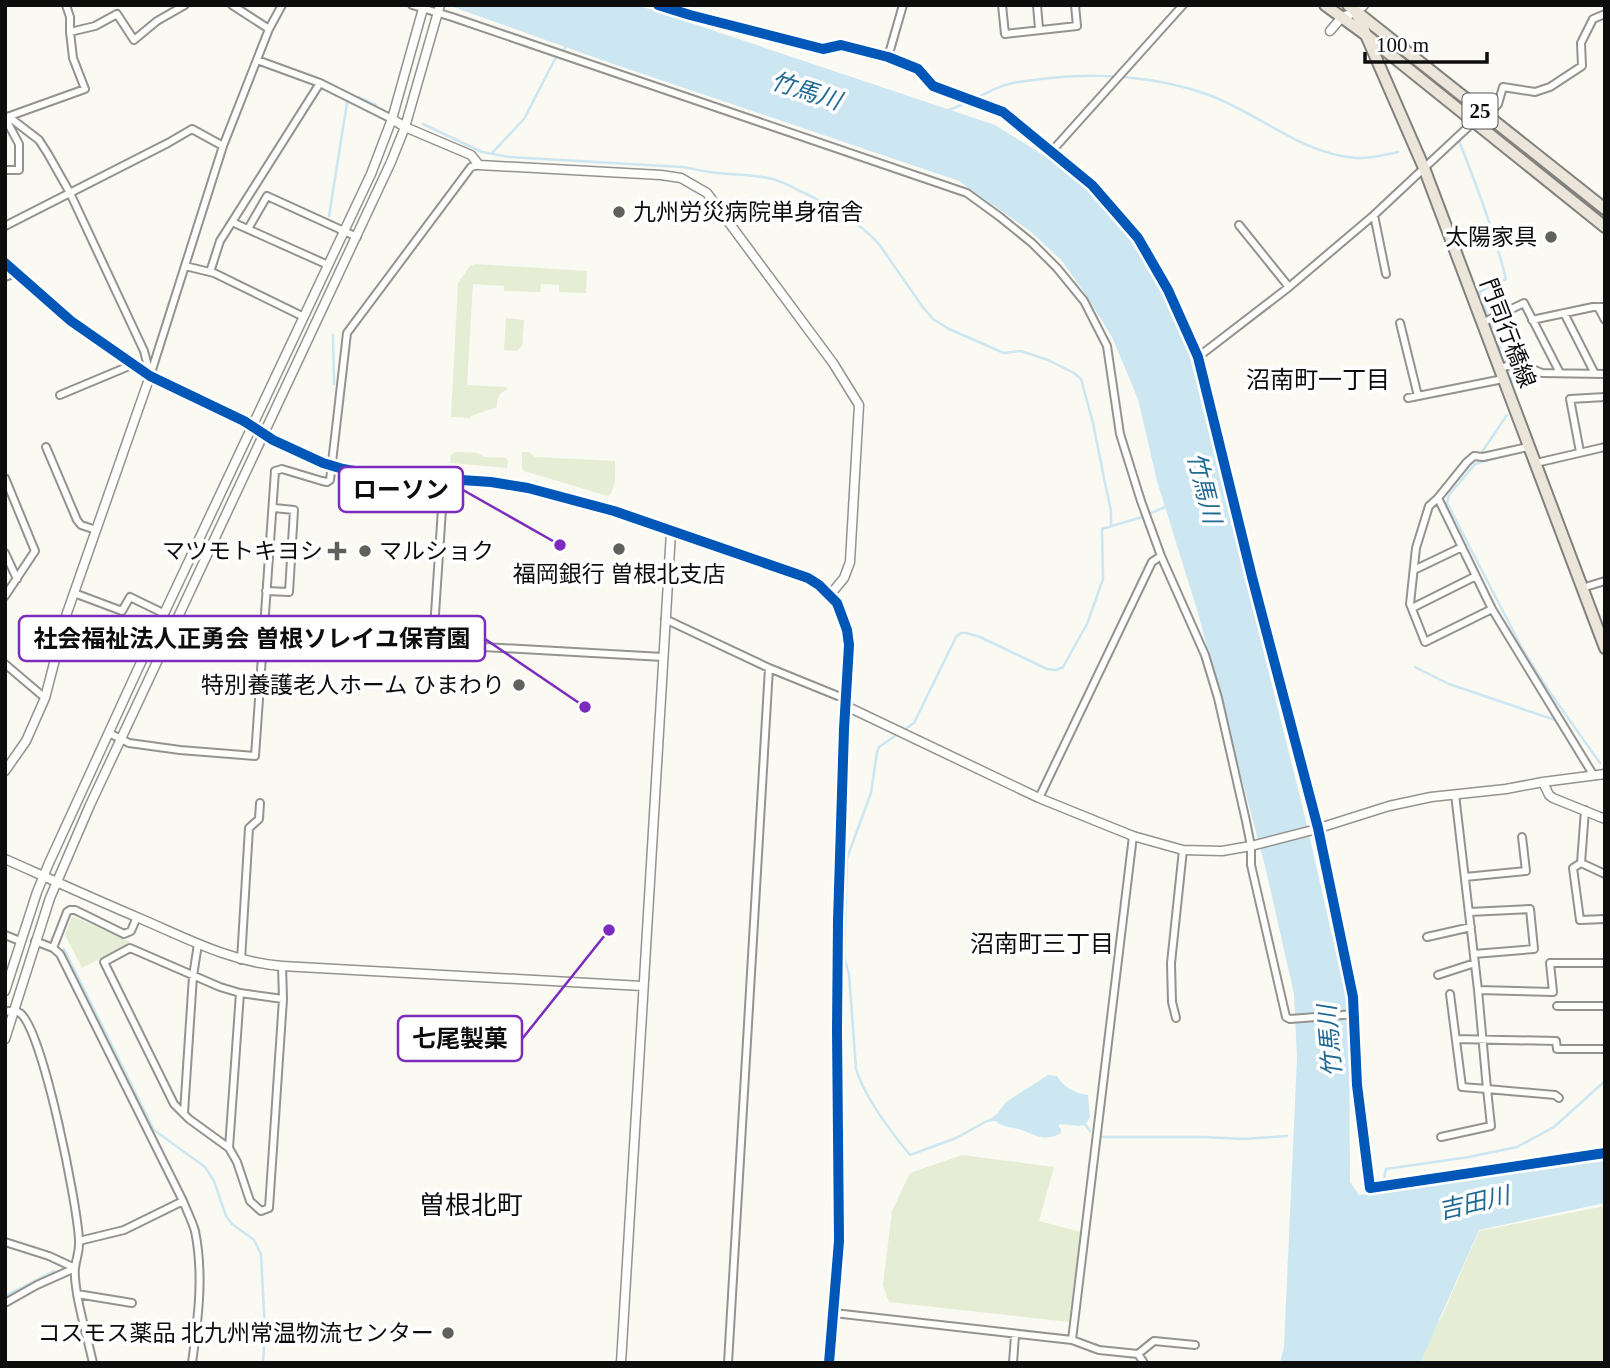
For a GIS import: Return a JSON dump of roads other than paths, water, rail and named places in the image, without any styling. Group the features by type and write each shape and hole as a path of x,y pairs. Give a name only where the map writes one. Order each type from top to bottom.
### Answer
{"main road":[{"name":"門司行橋線","path":"1325,5 1605,227"},
{"name":"門司行橋線","path":"1356,8 1487,321 1528,447 1583,588 1601,624 1605,648"},
{"name":"25","path":"1356,8 1485,115 1605,209"},
{"path":"1388,85 1407,68"}],"street":[{"path":"5,118 85,89 73,58 70,17 66,5"},
{"path":"70,32 95,26 117,14 134,40 157,21 185,5"},
{"path":"232,5 269,29"},
{"path":"5,771 34,726 45,698 67,613 150,376 223,146 269,29 282,5"},
{"path":"412,5 438,9 554,52 967,193 1032,243 1057,268 1084,301 1107,346 1121,434 1148,520 1205,655 1218,698 1253,846 1251,865 1286,1017 1290,1020 1353,1014"},
{"path":"658,5 823,49 841,45 888,57 918,69 933,86 1003,112 1092,185 1139,238 1168,290 1198,357 1315,829 1353,997 1357,1085 1370,1188 1605,1153"},
{"path":"888,57 903,5"},
{"path":"1002,5 1005,34 1077,26 1075,5"},
{"path":"1037,5 1039,29"},
{"path":"1051,152 1183,5"},
{"path":"5,991 43,876 371,174 393,119 424,7"},
{"path":"1330,31 1356,8"},
{"path":"5,1039 9,1011 57,883 121,739 357,237 405,127 438,9"},
{"path":"1198,357 1289,287 1374,215 1498,104 1503,87 1535,92 1550,87 1582,66 1581,43 1593,19 1605,15"},
{"path":"257,60 320,83 405,127 471,155 480,164"},
{"path":"210,272 220,241 320,83"},
{"path":"5,118 19,144 19,170 5,170"},
{"path":"5,118 13,120 39,140 70,193 144,351 150,376"},
{"path":"5,226 192,129 223,146"},
{"path":"109,733 129,743 255,756 275,473 282,469 327,482 330,480 347,333 471,167 480,164 661,175 681,178 707,193 834,363 859,405 850,562 844,578 830,595"},
{"path":"248,229 267,196 357,237"},
{"path":"1374,215 1386,274"},
{"path":"232,222 328,265"},
{"path":"1239,225 1289,287"},
{"path":"5,263 71,321 150,376 253,426 288,447 332,466 384,475 491,482 528,488 614,511 808,578 837,604 848,637 849,661 843,743 838,921 839,1241 829,1363"},
{"path":"185,266 210,272 304,317"},
{"path":"5,277 15,272"},
{"path":"1487,321 1524,303 1560,373"},
{"path":"1532,320 1601,307 1605,320"},
{"path":"1564,313 1595,374"},
{"path":"1400,323 1418,396"},
{"path":"60,395 134,364"},
{"path":"1408,398 1504,370 1528,367 1542,373 1605,374"},
{"path":"1580,452 1570,399 1605,397"},
{"path":"46,447 77,520 81,525 96,530"},
{"path":"1492,609 1425,642 1410,604 1416,548 1429,506 1466,462 1474,456 1483,457 1528,447"},
{"path":"1536,463 1605,447"},
{"path":"5,478 35,551 5,596"},
{"path":"433,644 444,479"},
{"path":"665,619 769,668 838,696 895,730 1039,798 1133,836 1183,850 1222,851 1253,846 1390,806 1431,797 1600,775 1492,609 1438,498"},
{"path":"266,591 289,592 294,510 274,508"},
{"path":"621,1363 671,531"},
{"path":"1414,570 1462,547"},
{"path":"5,553 17,579"},
{"path":"1039,798 1153,562 1161,556"},
{"path":"1412,608 1476,576"},
{"path":"1583,588 1605,581"},
{"path":"74,593 122,611 130,597 165,614"},
{"path":"323,638 663,657"},
{"path":"5,664 45,698"},
{"path":"728,1363 769,668"},
{"path":"1543,782 1553,798 1605,819"},
{"path":"1441,1137 1491,1126 1455,793"},
{"path":"241,960 249,828 259,819 261,803"},
{"path":"1581,863 1585,810"},
{"path":"1072,1340 1133,836"},
{"path":"1465,877 1526,871 1522,837"},
{"path":"1176,1018 1172,1002 1171,963 1183,850"},
{"path":"5,859 198,944 241,960 282,966 642,986"},
{"path":"1581,863 1605,874"},
{"path":"1581,863 1573,868 1580,920 1605,919"},
{"path":"1469,912 1530,909 1534,949 1474,954"},
{"path":"54,948 70,910 124,934 131,931 137,917"},
{"path":"1427,937 1471,927"},
{"path":"5,935 20,942"},
{"path":"35,942 54,948 60,954 183,1201 194,1229 200,1264 192,1363"},
{"path":"184,1113 193,976 198,944"},
{"path":"282,966 283,999 269,1208 261,1211 250,1201 237,1162 229,1148 174,1104 104,962 130,948 220,987 283,999"},
{"path":"1438,975 1475,963"},
{"path":"1478,990 1553,992 1550,963 1605,963"},
{"path":"229,1148 240,992"},
{"path":"1450,994 1462,1087 1555,1095 1559,1098"},
{"path":"1557,1006 1605,1006"},
{"path":"9,1011 21,1014 27,1021 40,1057 69,1167 79,1241 75,1268 78,1294 93,1363"},
{"path":"1456,1039 1556,1041 1557,1049 1605,1049"},
{"path":"79,1241 124,1230 183,1201"},
{"path":"5,1242 49,1256 75,1268"},
{"path":"5,1303 75,1268"},
{"path":"78,1294 132,1303"},
{"path":"834,1313 1072,1340 1099,1350 1138,1354 1154,1340 1195,1345"},
{"path":"1013,1363 1015,1335"},
{"path":"1138,1354 1144,1363"}],"water":[{"path":"448,5 637,5 995,125 1048,158 1092,192 1134,242 1183,330 1304,813 1349,1010 1350,1182 1359,1195 1605,1161 1605,1203 1479,1230 1420,1363 1280,1363 1284,1347 1297,1058 1294,994 1266,870 1198,613 1157,481 1138,399 1112,337 1062,261 1030,231 959,181"},
{"path":"1048,1075 1057,1076 1070,1089 1088,1095 1090,1117 1085,1125 1060,1124 1058,1126 1061,1133 1046,1138 989,1120 1006,1102"}],"waterway":[{"path":"492,153 524,119 555,59 568,45"},
{"path":"980,96 1013,83 1062,77 1126,77 1209,95 1299,141 1336,155 1361,158 1398,152"},
{"path":"329,216 347,103 358,97 376,105"},
{"path":"947,111 963,104"},
{"path":"423,124 482,152 509,157 682,167 768,178 831,207 852,220 879,244 933,319 949,329 1004,353 1021,351 1048,360 1081,379 1111,511 1111,526"},
{"path":"1459,141 1485,209 1506,279 1479,292 1513,383"},
{"path":"333,335 334,384"},
{"path":"1482,452 1507,415"},
{"path":"1503,456 1475,464 1449,495 1447,503 1523,650 1600,763"},
{"path":"996,1119 910,1155 872,1103 856,1069 849,974 844,958 847,858 871,793 879,747 914,723 956,637 966,633 1047,669 1056,670 1063,667 1087,624 1103,579 1102,529 1165,507"},
{"path":"1415,667 1449,684 1558,721"},
{"path":"64,949 154,1130 205,1167 214,1181 226,1216 232,1224 254,1240 261,1254 265,1331 263,1363"},
{"path":"1383,1184 1386,1169 1517,1147 1554,1127 1605,1081"},
{"path":"1084,1123 1090,1131"},
{"path":"1100,1137 1244,1139 1287,1136"},
{"path":"5,1296 54,1271"}],"place":[{"name":"九州労災病院単身宿舎","path":"619,212"},
{"name":"太陽家具","path":"1551,237"},
{"name":"ローソン","path":"560,545"},
{"name":"福岡銀行 曽根北支店","path":"619,549"},
{"name":"マツモトキヨシ","path":"337,551"},
{"name":"マルショク","path":"365,551"},
{"name":"特別養護老人ホーム ひまわり","path":"519,685"},
{"name":"社会福祉法人正勇会 曽根ソレイユ保育園","path":"585,707"},
{"name":"七尾製菓","path":"609,930"},
{"name":"コスモス薬品 北九州常温物流センター","path":"448,1333"}],"district":[{"name":"沼南町一丁目","path":"1318,380"},
{"name":"沼南町三丁目","path":"1042,944"},
{"name":"曽根北町","path":"471,1205"}],"water label":[{"name":"竹馬川","path":"806,91"},
{"name":"竹馬川","path":"1204,488"},
{"name":"竹馬川","path":"1330,1041"},
{"name":"吉田川","path":"1474,1203"}]}
